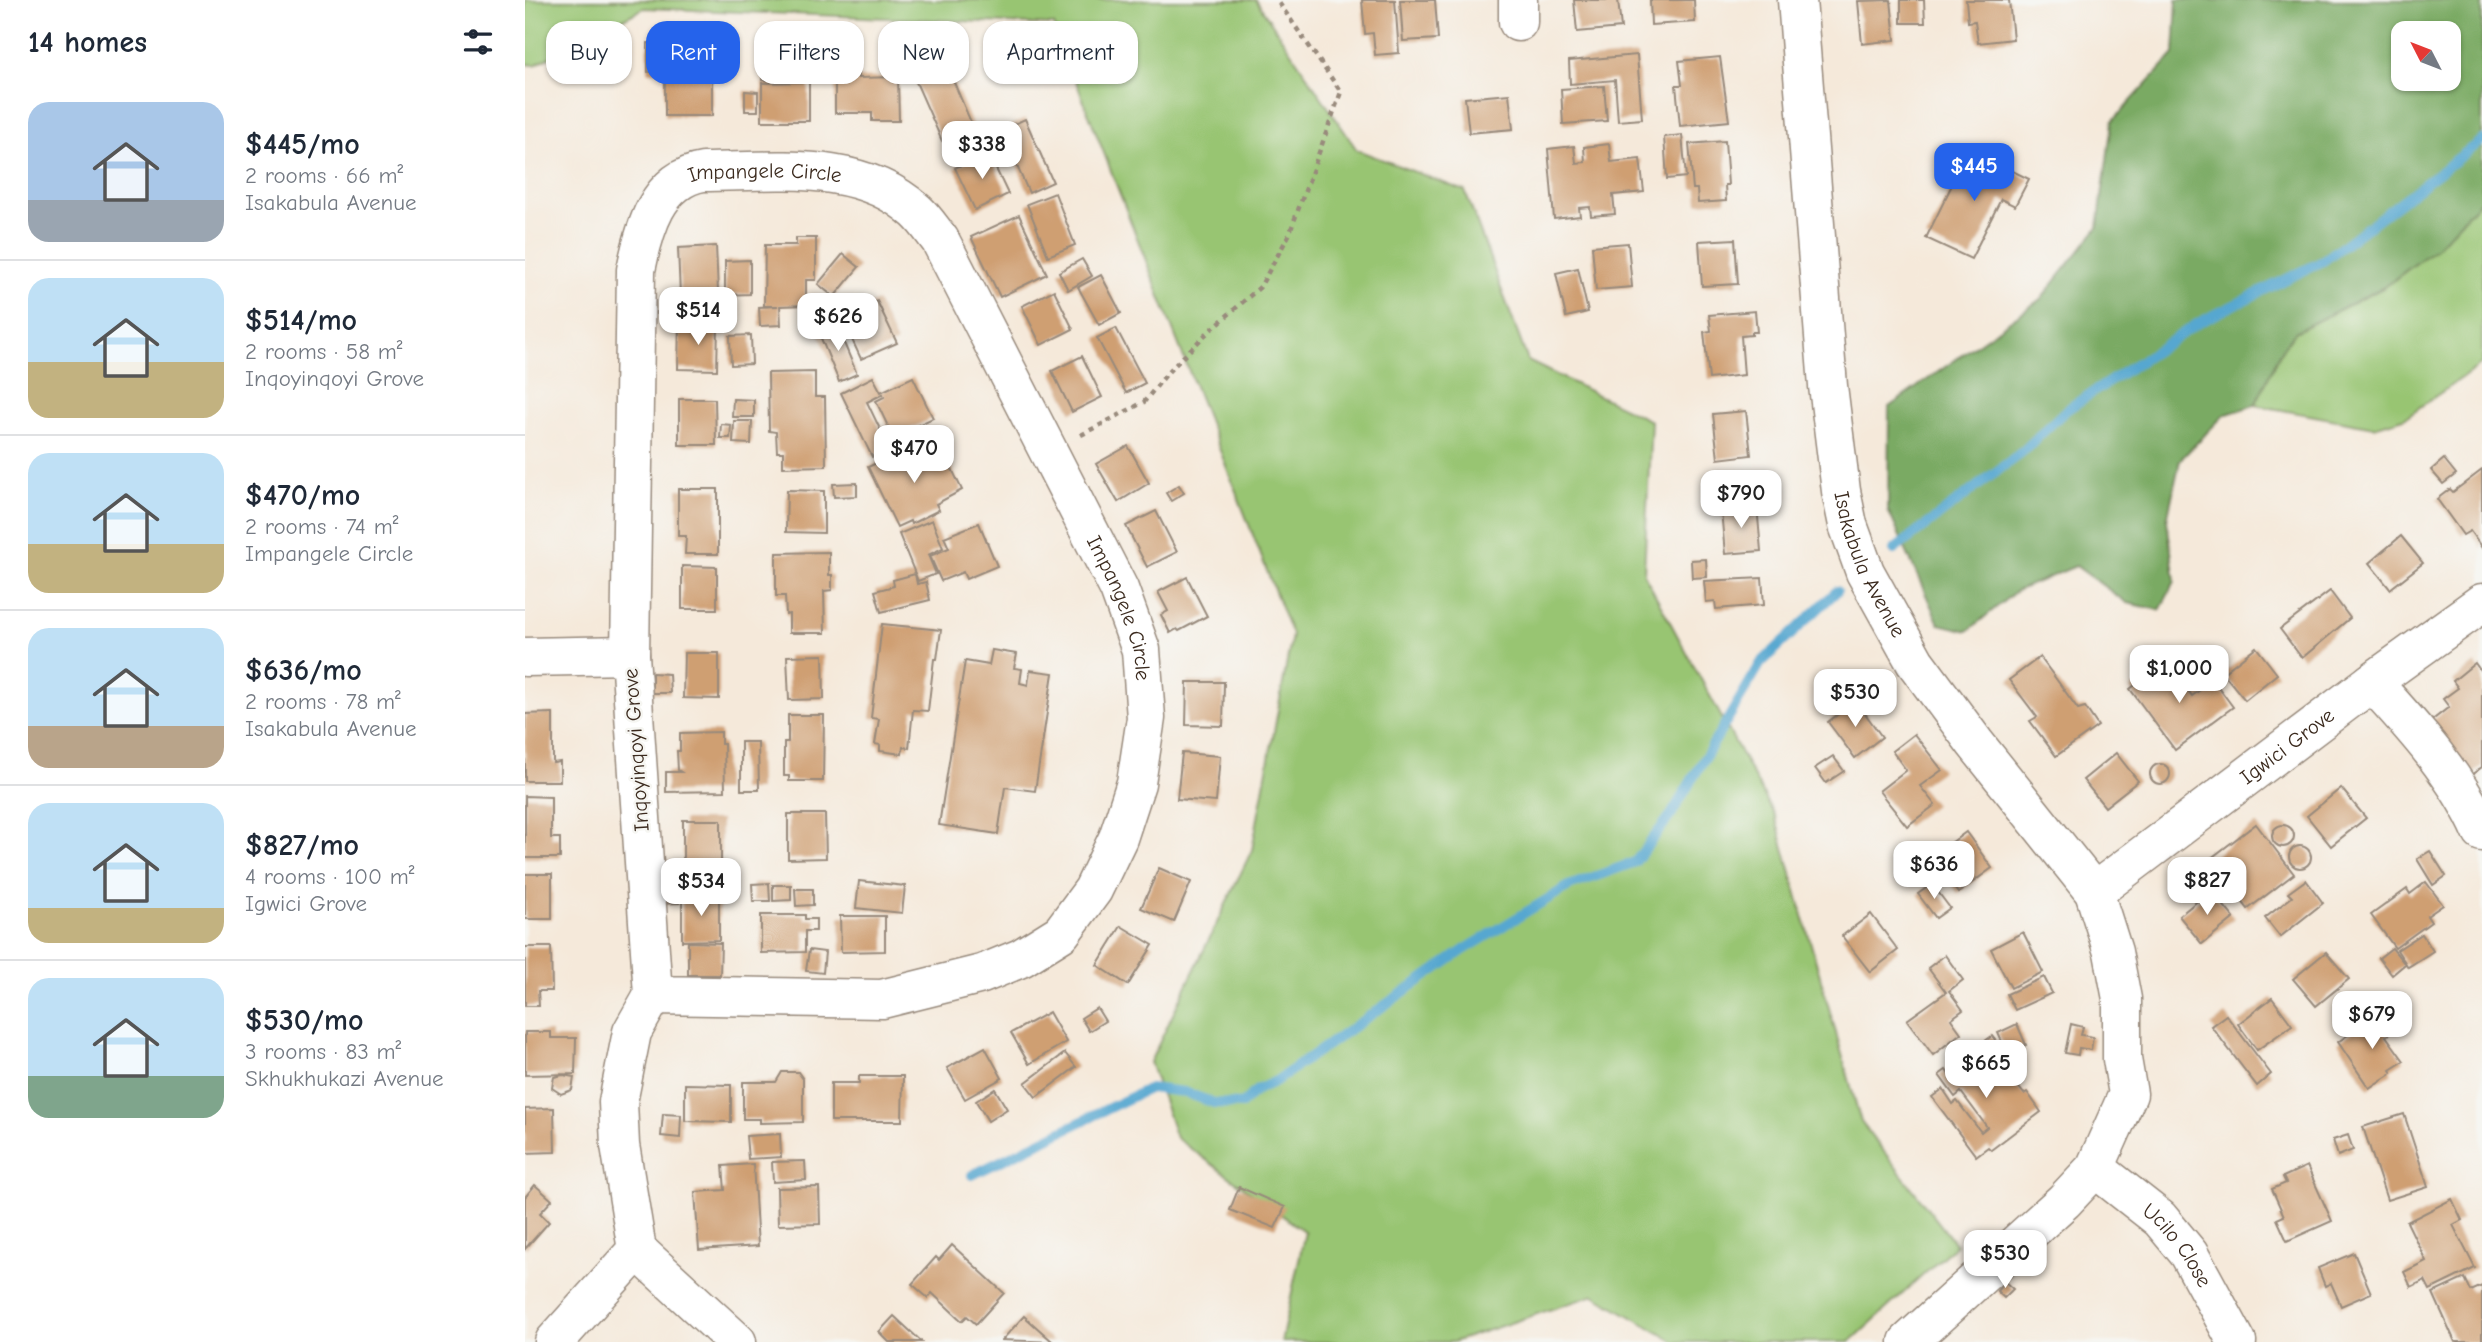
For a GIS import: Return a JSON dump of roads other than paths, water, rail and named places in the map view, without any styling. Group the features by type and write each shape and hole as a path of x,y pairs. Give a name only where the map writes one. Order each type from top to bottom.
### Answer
{"street":[{"name":"Isakabula Avenue","path":"1797,0 1828,386 1848,525 1865,572 1915,662 1975,743 2094,891 2113,952 2122,999 2122,1059 2128,1094 2095,1168 2064,1201 1908,1342"},
{"name":"Impangele Circle","path":"641,243 650,218 666,191 690,174 703,172 829,173 863,180 892,193 916,211 940,240 1119,589 1141,650 1146,718 1136,783 1118,838 1093,890 1061,933 1021,958 967,980 882,999 653,995"},
{"name":"Inqoyinqoyi Grove","path":"641,243 636,270 630,655 653,995"},
{"name":"Igwici Grove","path":"2094,891 2372,682 2482,603"},
{"path":"525,657 630,655"},
{"path":"2372,682 2445,768 2472,808 2482,832"},
{"path":"653,995 632,1032 618,1102 621,1145 637,1250 737,1342"},
{"name":"Ucilo Close","path":"2095,1168 2160,1219 2182,1245 2237,1342"},
{"path":"554,1342 637,1250"}],"waterway":[{"path":"1894,550 2022,452 2066,410 2200,322 2323,261 2482,140"},
{"path":"972,1175 1150,1088 1184,1092 1214,1103 1242,1104 1257,1090 1276,1081 1464,950 1569,886 1635,862 1671,815 1761,663 1837,591"}]}
